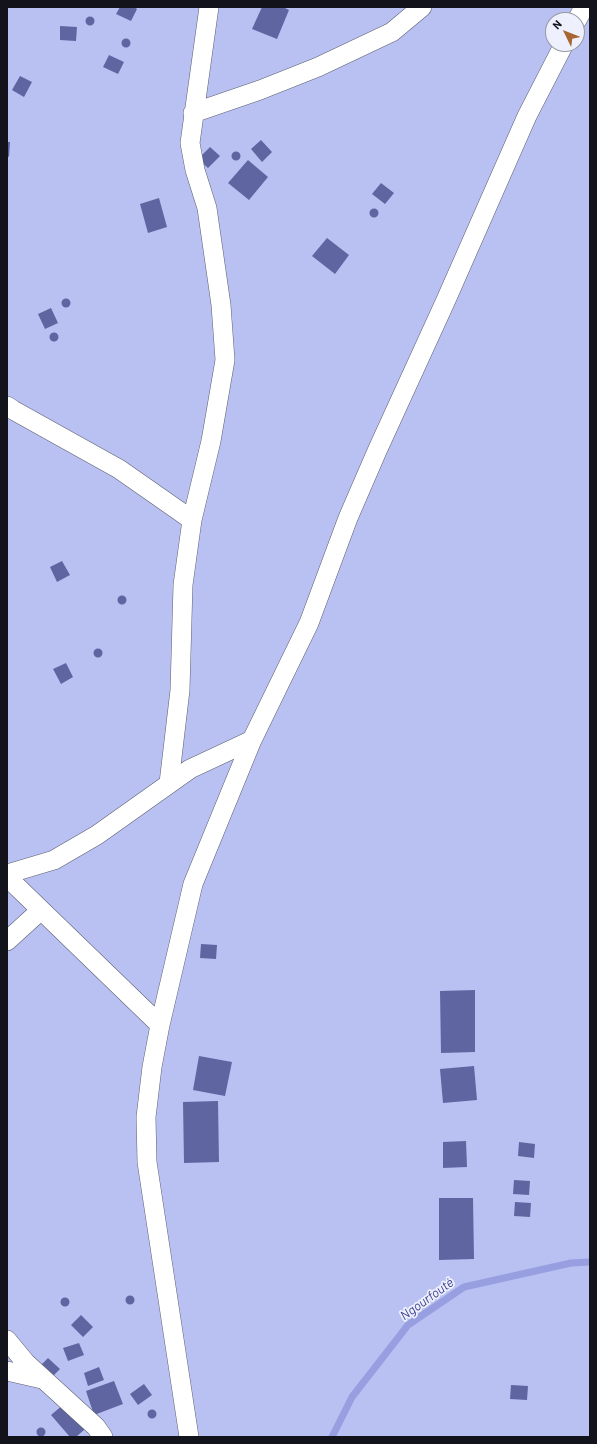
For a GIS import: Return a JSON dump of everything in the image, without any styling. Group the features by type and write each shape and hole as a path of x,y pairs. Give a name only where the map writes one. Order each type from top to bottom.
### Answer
{"street":[{"path":"169,783 180,690 183,584 192,520 211,440 225,360 221,305 207,208 195,170 190,143 209,7"},
{"path":"194,113 260,90 318,67 392,32 422,7"},
{"path":"189,1437 146,1162 146,1117 152,1067 160,1025 193,884 252,740 309,623 348,518 377,451 446,300 527,116 560,52"},
{"path":"7,406 118,469 192,520"},
{"path":"160,1025 7,875 54,860 97,835 190,769 252,740"},
{"path":"7,941 41,910"},
{"path":"7,1340 26,1363 96,1427 103,1437"},
{"path":"7,1371 44,1380"}],"shaded area":[{"path":"7,7 590,7 590,1437 7,1437"}],"building":[{"path":"120,7 134,7 137,9 131,21 116,14"},
{"path":"262,7 283,7 289,10 277,39 252,29"},
{"path":"88,17 92,17 94,21 92,25 88,25 86,23 86,19"},
{"path":"60,26 77,27 76,41 60,40"},
{"path":"124,39 128,39 130,43 128,47 124,47 122,45 122,41"},
{"path":"109,55 124,62 118,74 103,67"},
{"path":"20,76 32,82 24,97 12,90"},
{"path":"261,140 272,152 262,162 251,149"},
{"path":"7,142 10,142 9,157 7,156"},
{"path":"210,147 220,156 208,168 198,159"},
{"path":"234,152 238,152 240,156 238,160 234,160 232,158 232,154"},
{"path":"248,160 268,177 249,200 228,183"},
{"path":"381,183 394,193 385,204 372,194"},
{"path":"159,198 167,227 148,233 140,204"},
{"path":"372,209 376,209 378,213 376,217 372,217 370,215 370,211"},
{"path":"327,238 349,255 335,274 312,256"},
{"path":"64,299 68,299 70,303 68,307 64,307 62,305 62,301"},
{"path":"51,308 58,323 45,329 38,314"},
{"path":"54,332 59,337 54,342 49,337"},
{"path":"62,561 70,575 57,582 50,567"},
{"path":"122,595 127,600 122,605 117,600"},
{"path":"96,649 100,649 102,653 100,657 96,657 94,655 94,651"},
{"path":"66,663 73,677 61,684 53,669"},
{"path":"201,944 217,945 216,959 200,958"},
{"path":"475,990 475,1052 441,1053 440,991"},
{"path":"199,1056 232,1062 225,1096 193,1090"},
{"path":"474,1066 477,1100 443,1103 440,1069"},
{"path":"218,1101 219,1162 184,1163 183,1102"},
{"path":"466,1141 467,1167 443,1168 443,1142"},
{"path":"519,1142 535,1144 534,1158 518,1156"},
{"path":"514,1180 530,1181 529,1195 513,1194"},
{"path":"439,1198 473,1198 474,1259 439,1260"},
{"path":"515,1202 531,1203 530,1217 514,1216"},
{"path":"128,1296 132,1296 134,1300 132,1304 128,1304 126,1302 126,1298"},
{"path":"63,1298 67,1298 69,1302 67,1306 63,1306 61,1304 61,1300"},
{"path":"81,1315 93,1327 83,1337 71,1325"},
{"path":"79,1343 84,1355 68,1361 63,1348"},
{"path":"48,1358 60,1369 50,1379 38,1368"},
{"path":"99,1367 104,1380 88,1386 84,1373"},
{"path":"114,1381 123,1404 94,1415 86,1391"},
{"path":"144,1384 152,1395 138,1405 130,1394"},
{"path":"511,1385 528,1386 527,1400 510,1399"},
{"path":"64,1404 85,1429 76,1437 70,1437 51,1415"},
{"path":"150,1410 154,1410 156,1414 154,1418 150,1418 148,1416 148,1412"},
{"path":"41,1427 46,1432 41,1437 36,1432"}],"waterway":[{"name":"Ngourfouté","path":"332,1437 352,1397 408,1325 464,1287 571,1263 590,1262"}]}
